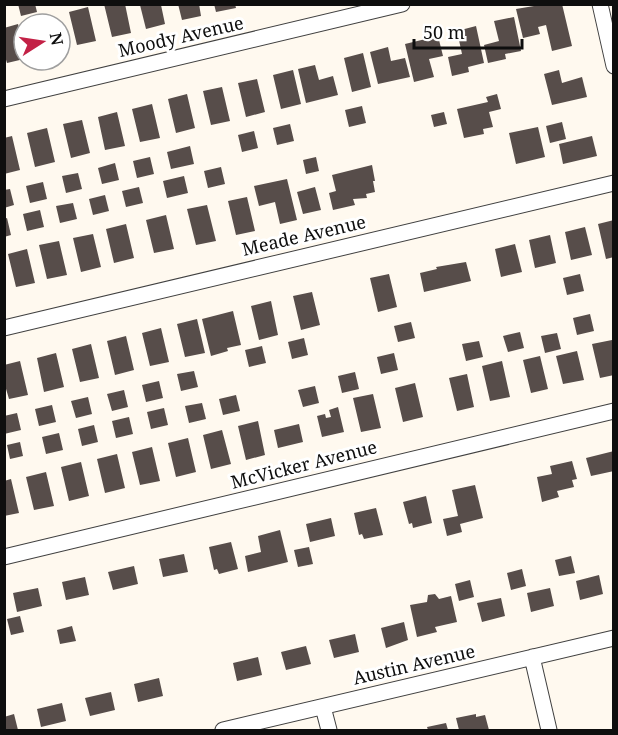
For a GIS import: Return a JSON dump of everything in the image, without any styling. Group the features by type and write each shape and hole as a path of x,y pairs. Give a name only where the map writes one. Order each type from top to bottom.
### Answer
{"street":[{"name":"Moody Avenue","path":"4,99 402,4"},
{"path":"600,4 614,66"},
{"name":"Meade Avenue","path":"4,328 614,183"},
{"name":"McVicker Avenue","path":"4,557 614,411"},
{"name":"Austin Avenue","path":"223,730 614,638"},
{"path":"532,657 549,730"},
{"path":"323,707 329,730"}],"building":[{"path":"18,4 35,4 37,12 20,12"},
{"path":"104,4 125,4 131,33 112,37"},
{"path":"178,4 199,4 201,16 182,20"},
{"path":"214,4 235,4 236,8 216,12"},
{"path":"562,4 572,46 552,51 546,25 538,27 540,34 523,38 516,9"},
{"path":"140,5 161,5 165,24 146,29"},
{"path":"88,7 96,41 77,45 72,24 72,12 69,12"},
{"path":"514,17 521,51 505,54 506,59 488,63 484,45 499,41 494,21"},
{"path":"12,26 12,62 7,63 4,53 4,28"},
{"path":"476,26 484,63 468,67 469,72 452,76 448,57 462,54 457,31"},
{"path":"438,36 443,56 429,59 434,77 414,82 405,44"},
{"path":"388,47 391,61 405,58 410,77 378,84 370,52"},
{"path":"363,53 371,87 352,92 344,58"},
{"path":"315,65 319,80 333,76 338,95 306,103 298,69"},
{"path":"293,70 301,104 281,109 273,75"},
{"path":"559,70 562,83 582,77 587,97 552,105 544,74"},
{"path":"257,79 265,112 246,117 238,83"},
{"path":"222,87 230,121 211,125 203,91"},
{"path":"187,94 195,128 176,133 168,99"},
{"path":"497,94 501,109 489,112 493,127 483,129 484,134 464,138 457,109 488,102 486,97"},
{"path":"152,104 160,138 140,142 132,109"},
{"path":"362,106 366,123 349,127 345,110"},
{"path":"117,112 125,146 105,150 98,117"},
{"path":"444,112 447,124 434,127 431,115"},
{"path":"82,120 90,153 71,158 63,124"},
{"path":"562,122 566,139 550,143 546,126"},
{"path":"290,124 294,141 277,145 273,128"},
{"path":"538,127 545,157 516,164 509,133"},
{"path":"47,128 55,162 35,167 27,133"},
{"path":"254,131 258,148 242,152 238,135"},
{"path":"12,136 20,170 4,174 4,138"},
{"path":"592,136 597,156 563,164 559,144"},
{"path":"190,146 194,164 171,169 167,152"},
{"path":"150,157 154,174 137,178 133,161"},
{"path":"316,157 319,171 306,174 303,160"},
{"path":"115,163 119,180 102,184 98,168"},
{"path":"372,165 375,192 366,194 367,198 353,199 355,205 333,210 329,193 336,191 332,175"},
{"path":"221,167 225,184 208,188 204,171"},
{"path":"78,173 82,189 66,193 62,176"},
{"path":"184,176 188,193 167,198 163,181"},
{"path":"287,179 297,220 280,224 275,202 259,206 254,186"},
{"path":"43,182 47,199 30,203 26,186"},
{"path":"139,187 143,203 126,207 122,191"},
{"path":"315,187 321,210 303,214 297,192"},
{"path":"10,189 14,205 4,208 4,190"},
{"path":"105,195 109,211 93,215 89,199"},
{"path":"247,197 255,231 236,235 228,201"},
{"path":"73,203 77,219 60,223 56,206"},
{"path":"207,205 216,241 196,245 187,209"},
{"path":"40,210 44,227 27,231 23,214"},
{"path":"166,215 174,249 154,253 146,220"},
{"path":"7,218 11,235 4,237 4,219"},
{"path":"614,220 614,257 606,259 598,224"},
{"path":"126,224 134,258 114,263 106,229"},
{"path":"585,227 592,255 571,260 565,232"},
{"path":"93,234 101,267 81,272 73,238"},
{"path":"550,235 556,263 535,268 529,240"},
{"path":"59,241 67,275 47,279 39,245"},
{"path":"515,244 522,272 501,277 495,249"},
{"path":"27,249 35,283 16,287 8,254"},
{"path":"466,262 471,281 424,292 420,273 437,269 436,267"},
{"path":"389,274 397,307 378,312 370,278"},
{"path":"580,274 584,291 567,295 563,278"},
{"path":"312,292 320,325 301,330 293,296"},
{"path":"271,301 278,335 259,340 251,306"},
{"path":"233,311 241,345 227,348 228,351 211,356 202,319"},
{"path":"590,314 594,331 577,335 573,318"},
{"path":"197,319 205,353 185,357 177,324"},
{"path":"411,322 415,338 398,342 394,326"},
{"path":"161,328 169,362 150,366 142,333"},
{"path":"520,332 524,348 508,352 503,336"},
{"path":"557,333 561,349 545,353 541,336"},
{"path":"126,336 134,370 115,375 107,341"},
{"path":"304,338 308,355 292,359 288,342"},
{"path":"612,340 614,375 600,378 592,344"},
{"path":"479,341 483,357 466,361 462,344"},
{"path":"91,344 99,378 80,382 72,349"},
{"path":"262,346 266,363 249,367 245,350"},
{"path":"577,351 584,380 563,384 556,356"},
{"path":"56,353 64,387 44,392 37,358"},
{"path":"394,353 398,370 381,374 377,357"},
{"path":"540,356 548,389 531,393 523,360"},
{"path":"20,361 28,395 9,399 4,382 4,365"},
{"path":"502,361 510,397 490,401 482,366"},
{"path":"194,371 198,387 181,391 177,374"},
{"path":"355,372 359,389 342,393 338,376"},
{"path":"467,374 474,407 457,411 449,378"},
{"path":"159,381 163,398 146,402 142,385"},
{"path":"415,383 423,417 403,422 395,388"},
{"path":"315,386 319,403 303,407 298,390"},
{"path":"124,390 128,407 112,411 107,394"},
{"path":"373,394 381,428 361,432 353,398"},
{"path":"236,395 240,411 223,415 219,399"},
{"path":"88,397 92,414 76,418 71,401"},
{"path":"202,403 206,419 189,423 185,406"},
{"path":"52,405 56,422 39,426 35,409"},
{"path":"338,407 344,432 322,437 317,416 325,414 326,418 331,417 329,410"},
{"path":"164,408 168,425 151,429 147,412"},
{"path":"17,413 21,430 4,434 4,416"},
{"path":"129,417 133,434 116,438 112,421"},
{"path":"258,421 265,455 246,460 238,426"},
{"path":"299,424 303,442 278,448 274,430"},
{"path":"94,425 98,442 82,446 78,429"},
{"path":"222,430 231,464 211,469 203,435"},
{"path":"59,433 63,450 46,454 42,437"},
{"path":"188,438 196,472 176,477 168,443"},
{"path":"20,442 23,456 10,459 7,445"},
{"path":"152,447 160,481 140,485 132,452"},
{"path":"614,451 614,471 591,476 586,458"},
{"path":"117,454 125,488 105,493 97,459"},
{"path":"572,461 577,479 572,480 574,487 557,491 559,497 542,502 537,477 552,474 550,466"},
{"path":"81,462 89,496 69,501 61,467"},
{"path":"46,472 54,506 34,510 26,477"},
{"path":"11,479 19,513 4,516 4,481"},
{"path":"475,485 483,518 460,524 462,532 447,536 443,519 458,516 452,490"},
{"path":"426,496 432,523 413,528 412,523 409,524 403,502"},
{"path":"376,508 383,535 364,539 362,534 359,535 354,513"},
{"path":"331,518 335,536 310,542 306,524"},
{"path":"280,530 288,562 248,572 245,556 261,552 258,536"},
{"path":"231,542 238,569 219,574 217,569 214,570 209,547"},
{"path":"309,547 313,564 298,567 294,550"},
{"path":"184,554 188,572 163,577 159,559"},
{"path":"571,556 575,573 559,576 555,560"},
{"path":"134,566 138,584 113,590 108,572"},
{"path":"522,569 526,586 511,590 507,573"},
{"path":"599,575 603,594 580,600 576,581"},
{"path":"85,577 89,595 66,600 62,582"},
{"path":"470,580 474,597 459,601 455,584"},
{"path":"38,588 42,606 17,612 13,593"},
{"path":"550,588 554,606 531,612 527,593"},
{"path":"435,594 439,599 451,596 457,622 435,627 437,632 417,637 410,605 427,602 428,595"},
{"path":"501,598 505,616 482,622 477,603"},
{"path":"20,616 24,632 11,635 7,619"},
{"path":"404,622 408,640 386,648 381,628"},
{"path":"72,626 76,641 60,644 57,630"},
{"path":"355,634 359,652 334,658 329,640"},
{"path":"306,646 311,664 286,670 281,652"},
{"path":"258,657 262,675 237,681 233,663"},
{"path":"159,678 163,696 138,702 134,684"},
{"path":"111,692 115,710 90,716 85,698"},
{"path":"62,703 66,721 41,727 37,709"},
{"path":"14,714 18,730 4,730 4,717"},
{"path":"476,714 476,717 485,715 489,730 459,730 456,718"},
{"path":"446,723 448,730 428,730 427,727"}]}
